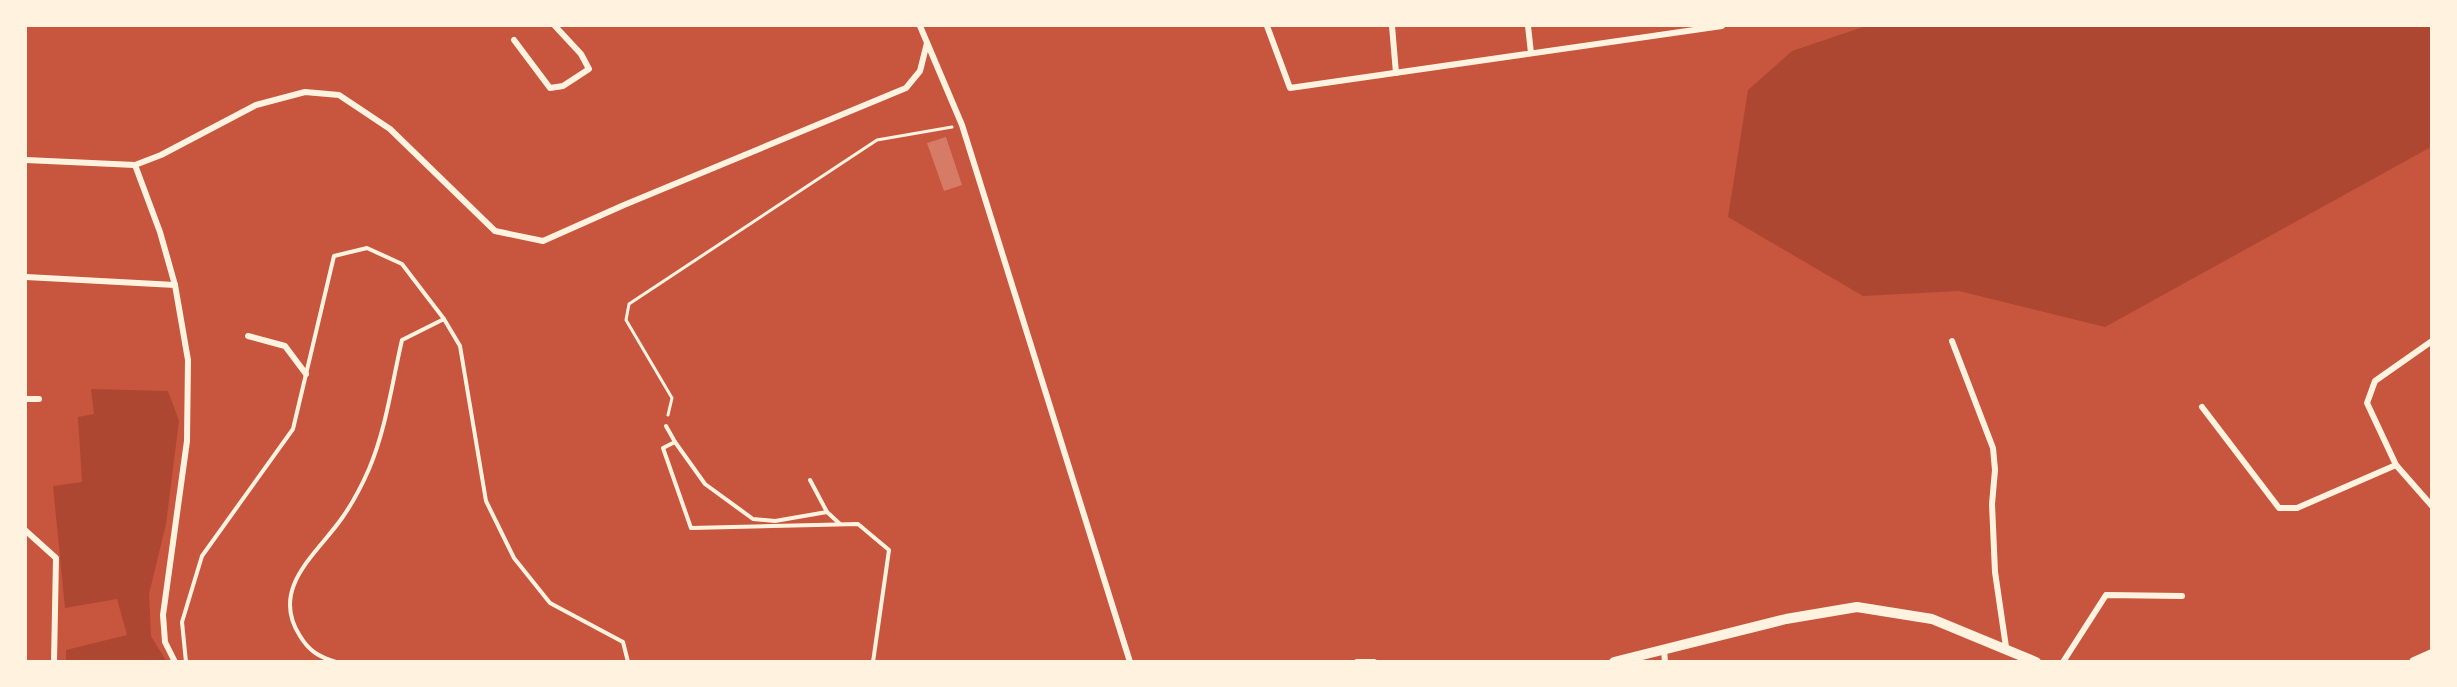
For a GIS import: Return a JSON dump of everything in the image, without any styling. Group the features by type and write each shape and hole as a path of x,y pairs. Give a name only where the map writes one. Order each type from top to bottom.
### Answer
{"main road":[{"path":"1614,662 1786,619 1857,607 1932,618 2006,647 2036,662"},
{"path":"2414,662 2432,654"}],"street":[{"path":"514,40 550,88 563,86 589,69 581,54 555,26"},
{"path":"920,26 962,125 1131,662"},
{"path":"1267,26 1290,88 1722,26"},
{"path":"1392,26 1396,73"},
{"path":"1528,26 1531,53"},
{"path":"26,160 135,165 161,155 256,105 305,92 339,94 390,129 495,231 543,241 906,88 920,71 927,43"},
{"path":"135,165 160,232 175,285 188,372 187,441 163,615 165,642 175,662"},
{"path":"26,277 175,285"},
{"path":"248,336 285,346 306,374"},
{"path":"2432,340 2375,381 2367,403 2396,465 2428,495 2432,506"},
{"path":"1952,341 1993,448 1995,470 1992,504 1995,572 2006,647"},
{"path":"26,399 39,399"},
{"path":"2202,407 2279,508 2297,508 2396,465"},
{"path":"26,531 56,558 54,662"},
{"path":"2062,662 2106,595 2182,596"},
{"path":"1664,649 1665,662"},
{"path":"1358,662 1374,662"}],"lane":[{"path":"186,662 182,622 202,556 293,429 334,256 367,248 402,264 444,319 460,346 486,501 514,558 550,603 623,642 628,662"},
{"path":"336,662 325,659 308,649 294,627 288,605 293,585 302,568 343,516 369,469 386,412 402,340 444,319"},
{"path":"666,426 705,484 753,519 775,521 827,512"},
{"path":"675,442 663,448 691,528 858,524 889,550 873,662"},
{"path":"810,480 827,512 840,525"}],"path":[{"path":"666,426 672,398 626,320 629,304 877,140 962,125"}],"shaded area":[{"path":"1866,26 2431,26 2431,147 2105,327 1959,291 1863,296 1728,217 1748,90 1792,51"},
{"path":"91,389 168,391 179,421 166,524 149,594 151,636 166,661 66,661 66,650 127,635 117,599 65,608 53,486 82,482 78,417 94,414"}],"building":[{"path":"946,137 962,185 944,191 927,143"}]}
